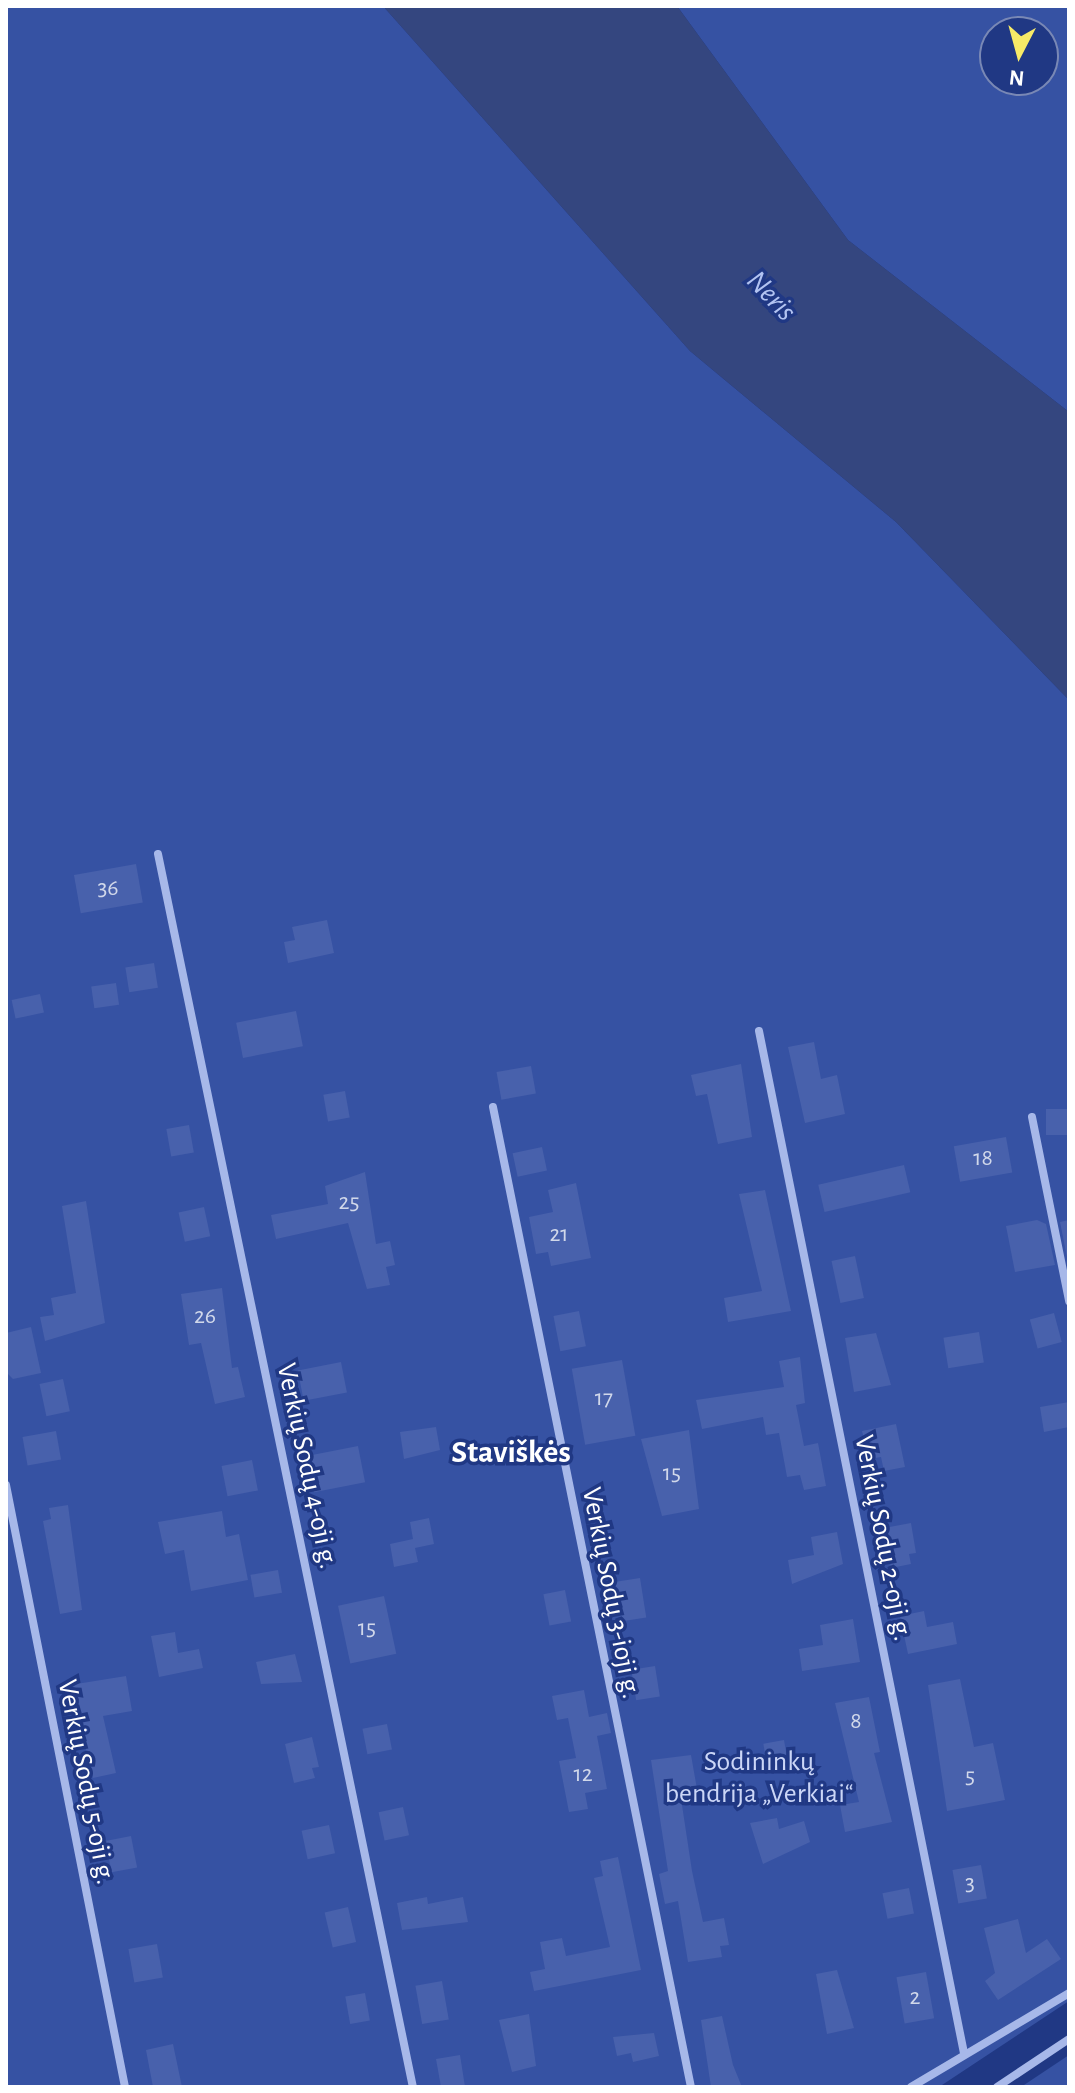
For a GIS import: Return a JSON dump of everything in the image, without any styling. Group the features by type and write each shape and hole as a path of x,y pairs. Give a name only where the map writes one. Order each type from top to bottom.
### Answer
{"street":[{"name":"Verkių Sodų 4-oji g.","path":"158,854 413,2087"},
{"name":"Verkių Sodų 2-oji g.","path":"759,1031 964,2053"},
{"name":"Verkių Sodų 3-ioji g.","path":"493,1107 691,2087"},
{"path":"1032,1117 1069,1301"},
{"name":"Verkių Sodų 5-oji g.","path":"6,1485 125,2087"},
{"path":"911,2087 1069,1993"},
{"path":"997,2087 1069,2039"}],"green space":[{"name":"Sodininkų bendrija „Verkiai“","path":"6,6 383,6 690,351 896,522 1069,700 1069,2001 939,2087 6,2087"},
{"path":"677,6 1069,6 1069,412 848,240"},
{"path":"1069,2055 1069,2087 1021,2087"}],"water":[{"name":"Neris","path":"383,6 677,6 848,240 1069,412 1069,700 896,522 690,351"}],"building":[{"path":"136,864 143,902 81,913 74,875"},
{"path":"327,920 334,953 288,963 284,942 295,940 292,927"},
{"path":"154,963 158,988 129,992 125,968"},
{"path":"116,983 119,1005 94,1008 91,986"},
{"path":"40,994 44,1013 16,1019 12,1000"},
{"path":"296,1011 303,1046 243,1058 236,1023"},
{"path":"814,1042 821,1079 837,1075 845,1114 805,1123 788,1047"},
{"path":"741,1064 752,1137 718,1144 707,1094 696,1096 691,1075"},
{"path":"531,1066 536,1094 501,1100 497,1072"},
{"path":"345,1091 350,1118 328,1121 323,1095"},
{"path":"1046,1109 1069,1109 1069,1135 1046,1135"},
{"path":"189,1125 194,1153 171,1157 166,1129"},
{"path":"1006,1137 1012,1172 960,1182 954,1146"},
{"path":"542,1147 547,1170 518,1177 513,1153"},
{"path":"904,1165 910,1192 825,1212 818,1185"},
{"path":"365,1172 376,1244 390,1241 395,1265 386,1267 390,1285 367,1289 348,1223 276,1239 271,1215 328,1204 325,1186"},
{"path":"576,1183 591,1258 551,1266 548,1252 536,1254 529,1217 553,1212 548,1190"},
{"path":"765,1190 791,1311 728,1322 724,1298 762,1291 739,1194"},
{"path":"86,1201 105,1323 45,1341 40,1317 54,1315 51,1298 76,1293 62,1206"},
{"path":"204,1207 210,1236 185,1242 179,1212"},
{"path":"1037,1220 1046,1224 1055,1265 1015,1272 1006,1226"},
{"path":"1069,1220 1069,1262 1068,1262 1060,1222"},
{"path":"855,1256 864,1298 840,1303 832,1261"},
{"path":"222,1288 232,1368 238,1367 245,1397 215,1404 201,1343 189,1345 181,1294"},
{"path":"579,1311 586,1346 560,1351 553,1316"},
{"path":"1054,1313 1062,1342 1038,1348 1030,1319"},
{"path":"31,1327 41,1373 13,1379 6,1372 6,1333"},
{"path":"979,1332 984,1363 948,1368 943,1338"},
{"path":"876,1333 891,1385 854,1392 845,1338"},
{"path":"800,1357 805,1403 796,1405 804,1446 818,1443 826,1486 804,1490 800,1475 787,1477 779,1433 766,1435 763,1417 702,1429 696,1400 784,1387 779,1361"},
{"path":"622,1360 635,1436 585,1445 572,1369"},
{"path":"341,1362 347,1392 304,1401 298,1370"},
{"path":"63,1379 70,1411 46,1416 40,1384"},
{"path":"1069,1402 1069,1427 1044,1432 1040,1407"},
{"path":"896,1424 905,1467 884,1471 881,1457 869,1459 862,1431"},
{"path":"436,1427 440,1450 404,1459 400,1432"},
{"path":"689,1430 699,1509 662,1516 641,1439"},
{"path":"56,1431 61,1460 28,1465 23,1437"},
{"path":"358,1446 365,1482 314,1492 307,1456"},
{"path":"252,1460 258,1490 227,1496 222,1466"},
{"path":"68,1505 82,1610 60,1614 43,1521 51,1519 49,1508"},
{"path":"222,1511 226,1537 239,1534 248,1580 191,1591 184,1550 165,1554 158,1522"},
{"path":"429,1518 434,1544 415,1548 418,1562 394,1567 390,1544 413,1539 410,1522"},
{"path":"911,1523 916,1553 909,1554 911,1564 891,1568 884,1528"},
{"path":"837,1532 843,1564 792,1584 788,1560 814,1555 811,1537"},
{"path":"278,1570 282,1593 254,1598 250,1575"},
{"path":"640,1578 646,1618 621,1622 614,1582"},
{"path":"565,1590 571,1621 550,1626 543,1594"},
{"path":"384,1596 396,1654 350,1663 338,1606"},
{"path":"924,1611 927,1627 953,1622 957,1644 908,1654 900,1616"},
{"path":"853,1619 860,1662 802,1671 799,1649 823,1645 820,1625"},
{"path":"175,1632 178,1653 199,1649 203,1668 159,1677 151,1636"},
{"path":"295,1654 302,1682 261,1684 256,1662"},
{"path":"655,1666 660,1697 636,1700 631,1670"},
{"path":"126,1676 132,1711 103,1716 116,1773 93,1778 70,1685"},
{"path":"960,1679 974,1747 993,1743 1005,1800 947,1811 928,1685"},
{"path":"584,1690 589,1717 607,1713 611,1733 597,1736 607,1789 585,1793 588,1809 569,1812 559,1761 576,1758 568,1718 557,1720 552,1696"},
{"path":"869,1697 880,1752 874,1753 892,1822 845,1832 840,1805 859,1802 835,1703"},
{"path":"387,1724 392,1750 367,1754 362,1729"},
{"path":"312,1737 319,1767 312,1768 315,1778 294,1783 285,1744"},
{"path":"784,1740 789,1767 768,1770 763,1744"},
{"path":"691,1755 697,1789 680,1792 692,1871 703,1922 724,1918 729,1945 720,1946 722,1957 688,1962 678,1901 665,1904 659,1874 668,1871 651,1760"},
{"path":"403,1807 409,1835 385,1841 379,1812"},
{"path":"777,1818 779,1829 804,1821 810,1842 763,1864 750,1823"},
{"path":"329,1825 335,1853 308,1859 302,1831"},
{"path":"131,1836 137,1867 112,1872 105,1841"},
{"path":"618,1857 641,1970 534,1991 530,1972 545,1969 540,1942 562,1938 566,1956 610,1947 594,1878 603,1876 600,1861"},
{"path":"981,1865 987,1898 958,1904 952,1870"},
{"path":"909,1888 914,1914 887,1919 882,1893"},
{"path":"427,1897 428,1904 463,1897 468,1922 402,1930 397,1903"},
{"path":"348,1907 356,1942 333,1947 325,1912"},
{"path":"1018,1919 1026,1953 1047,1939 1061,1959 998,2000 985,1981 995,1973 984,1928"},
{"path":"157,1944 163,1977 134,1983 128,1949"},
{"path":"837,1970 854,2028 827,2034 816,1974"},
{"path":"926,1972 934,2018 905,2023 896,1977"},
{"path":"442,1981 449,2019 422,2024 415,1986"},
{"path":"365,1993 370,2021 350,2024 345,1996"},
{"path":"529,2014 536,2066 512,2072 499,2020"},
{"path":"722,2016 733,2065 742,2087 711,2087 701,2020"},
{"path":"654,2033 659,2056 633,2062 631,2053 617,2056 613,2037"},
{"path":"173,2044 182,2087 153,2087 146,2050"},
{"path":"460,2055 465,2087 441,2087 436,2059"}],"district":[{"name":"Staviškės","path":"511,1452"}]}
